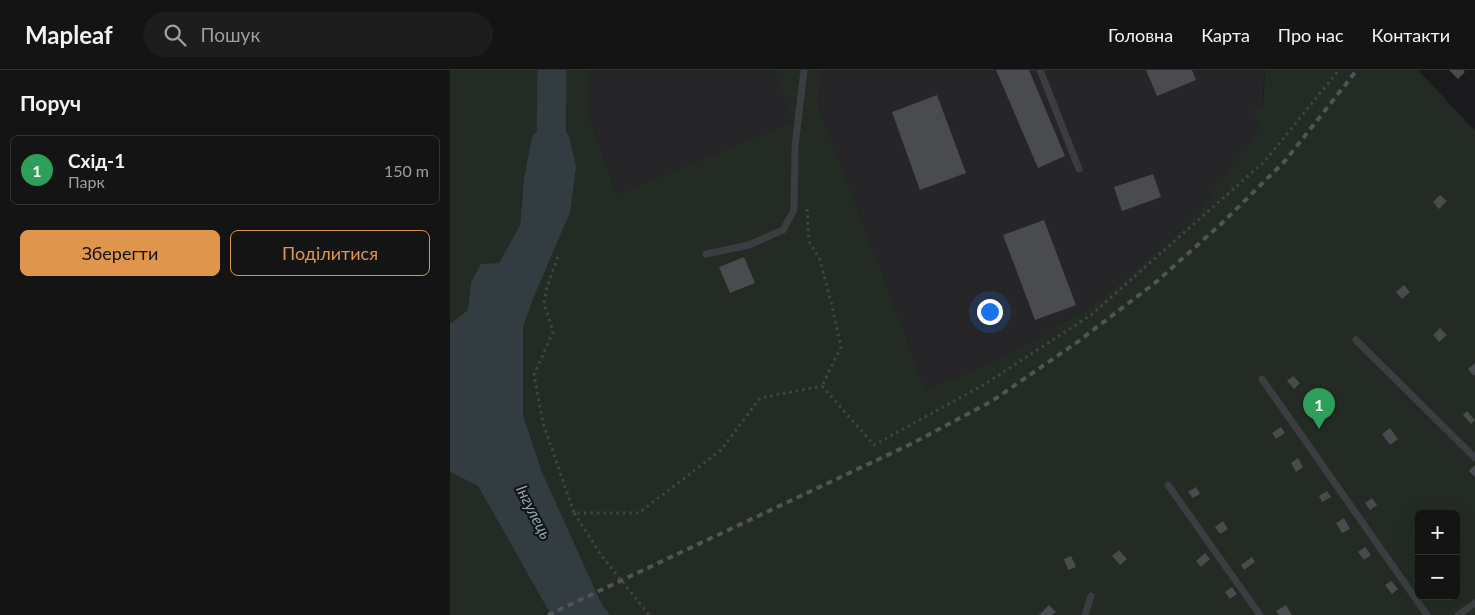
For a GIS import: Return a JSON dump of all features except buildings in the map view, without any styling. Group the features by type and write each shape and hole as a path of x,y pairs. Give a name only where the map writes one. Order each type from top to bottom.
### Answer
{"lane":[{"path":"706,254 749,245 783,230 794,210 795,147 804,70"},
{"path":"1040,70 1079,169"},
{"path":"1356,340 1475,458"},
{"path":"1262,379 1427,615"},
{"path":"1168,485 1260,615"},
{"path":"1085,615 1091,596"},
{"path":"1458,615 1475,604"}],"path":[{"path":"822,386 874,445 985,384 1092,316 1264,161 1339,70"},
{"path":"806,203 808,241 820,260 841,347 822,386"},
{"path":"558,256 547,287 544,303 553,332 534,375 543,423 574,513 601,555 649,615"},
{"path":"574,513 639,513 721,450 760,398 822,386"}],"shaded area":[{"path":"450,70 589,70 589,115 616,194 792,122 774,70 821,70 818,104 926,389 996,361 1093,305 1188,224 1260,127 1254,111 1263,105 1265,70 1418,70 1475,131 1475,615 610,615 601,604 542,472 523,415 523,327 533,299 524,179 520,225 499,263 471,282 468,310 453,323 450,323"},
{"path":"589,70 774,70 792,122 616,194 589,115"},
{"path":"821,70 1265,70 1260,127 1188,224 1093,305 996,361 926,389 818,104"},
{"path":"450,472 478,486 551,615 450,615"}],"water":[{"name":"Інгулець","path":"554,117 569,136 576,167 570,212 523,327 523,415 542,472 601,603 610,615 551,615 478,486 450,472 450,323 468,310 471,282 481,264 499,263 520,225 524,179 532,137 547,118"}],"waterway":[{"path":"551,155 552,70"}],"railway":[{"path":"548,615 913,443 992,401 1076,343 1155,283 1221,224 1285,161 1357,70"}],"place":[{"name":"Схід-1","path":"1319,429"}]}
